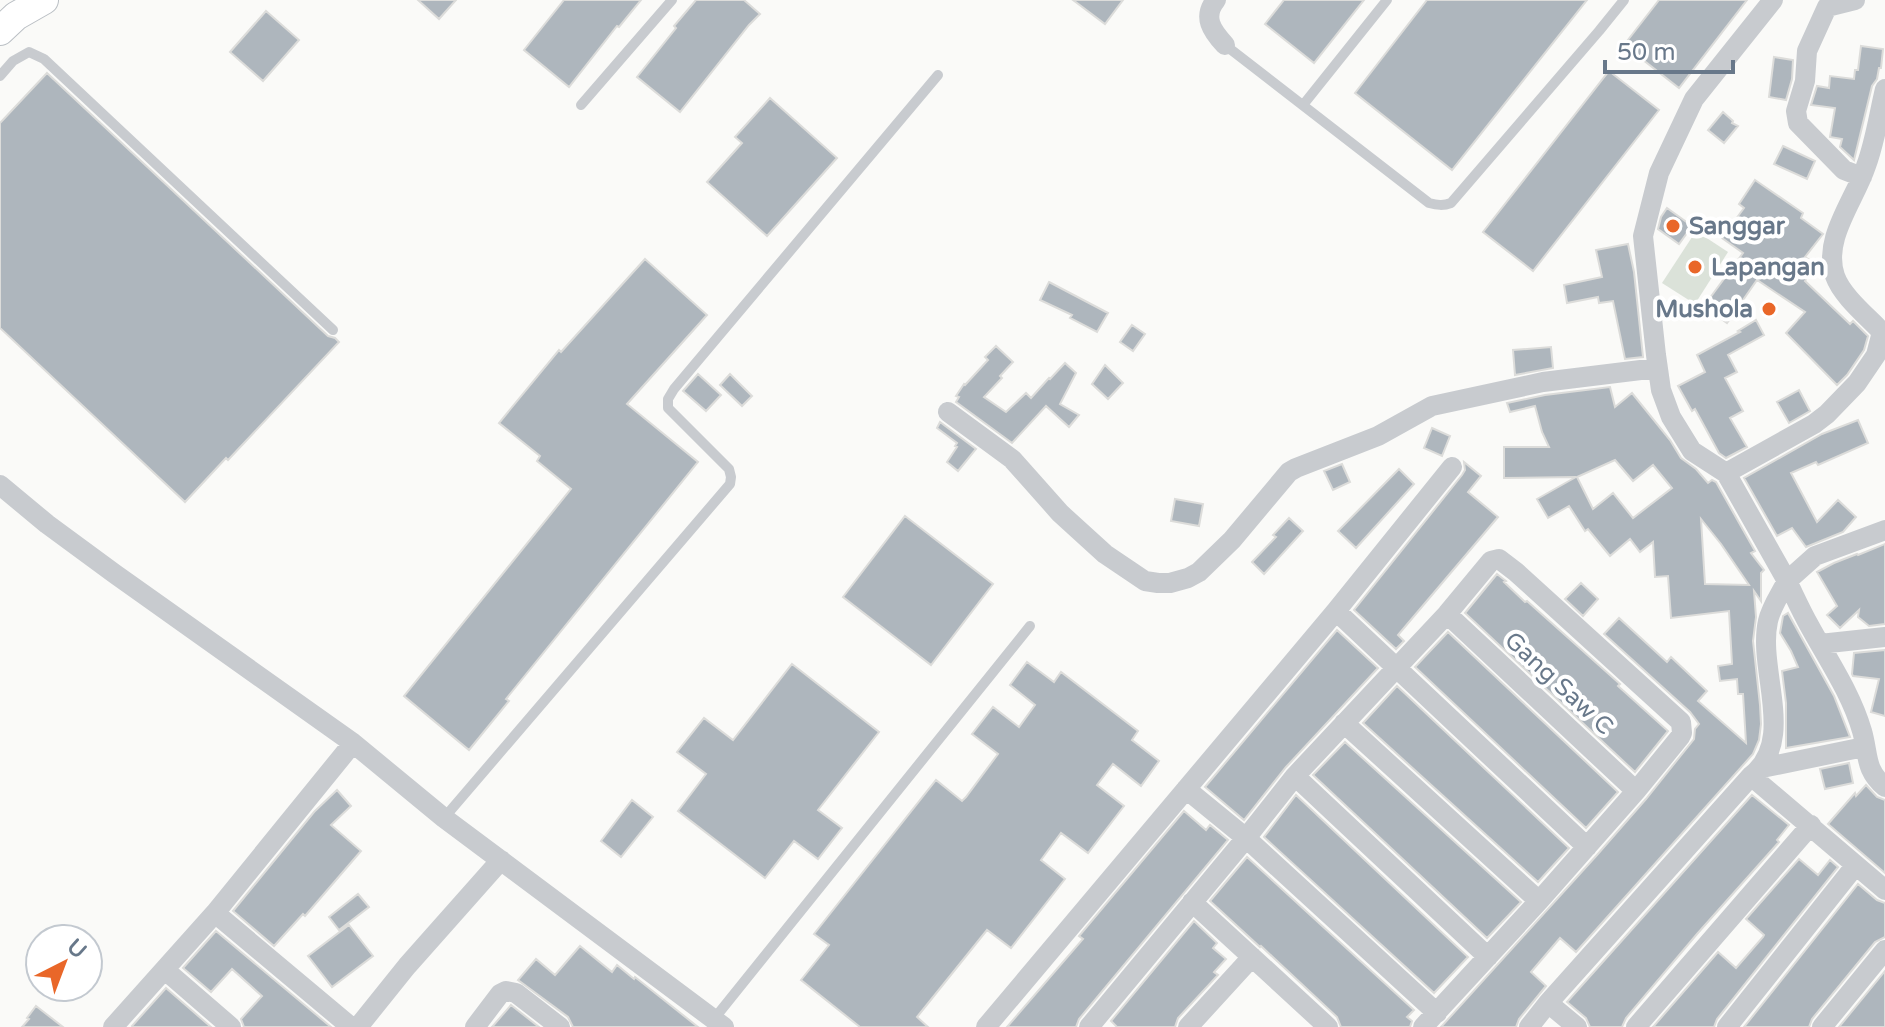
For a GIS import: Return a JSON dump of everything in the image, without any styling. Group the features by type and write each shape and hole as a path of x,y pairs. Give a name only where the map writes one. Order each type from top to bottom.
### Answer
{"street":[{"path":"0,31 16,16 44,0"},
{"path":"1216,0 1210,6 1209,22 1213,32 1225,45"},
{"path":"1773,0 1694,99 1659,173 1643,236 1657,368 1671,417 1692,451 1726,473 1787,581 1856,713 1871,772 1885,787"},
{"path":"1855,0 1827,7 1807,51 1805,81 1796,111 1798,123 1844,170 1862,177"},
{"path":"1726,473 1827,414 1857,383 1876,355 1883,328 1847,296 1835,275 1832,254 1835,233 1867,165 1885,89"},
{"path":"948,412 1012,459 1060,513 1105,554 1145,581 1170,583 1199,572 1232,540 1289,472 1378,436 1432,406 1543,382 1657,368"},
{"path":"986,1027 1336,611 1452,467"},
{"path":"0,485 81,549 353,743 444,818 715,1024"},
{"path":"1529,1027 1756,772 1772,747 1774,717 1767,648 1768,620 1787,581 1815,556 1885,530"},
{"path":"1089,1027 1246,838 1295,776 1447,614 1491,561 1499,559 1516,572 1681,722 1680,737 1636,791 1430,1020 1246,838 1186,789"},
{"path":"1336,611 1587,847"},
{"name":"Gang Saw C","path":"1447,614 1636,791"},
{"path":"1820,644 1885,637"},
{"path":"1344,723 1539,901"},
{"path":"113,1027 215,913 353,743"},
{"path":"1756,772 1864,747"},
{"path":"1756,772 1855,866 1885,890"},
{"path":"1295,776 1488,957"},
{"path":"1636,1027 1811,825"},
{"path":"358,1027 407,966 501,860"},
{"path":"1727,1027 1855,866"},
{"path":"1192,902 1328,1027"},
{"path":"215,913 351,1027"},
{"path":"1822,1027 1885,950"},
{"path":"1188,1027 1252,957"},
{"path":"165,970 231,1027"},
{"path":"475,1027 500,994 506,991 516,993 560,1027"},
{"path":"1548,1003 1577,1027"}],"lane":[{"path":"581,105 672,0"},
{"path":"1303,105 1387,0"},
{"path":"1225,45 1429,203 1446,205 1451,203 1624,0"},
{"path":"0,76 13,61 29,52 44,59 333,330"},
{"path":"444,818 730,484 729,469 668,408 668,399 938,75"},
{"path":"715,1024 1030,626"}],"shaded area":[{"name":"Lapangan","path":"1696,231 1728,252 1695,304 1662,283"}],"building":[{"path":"418,0 456,0 439,19"},
{"path":"564,0 641,0 569,87 524,50"},
{"path":"696,0 744,0 760,14 680,112 637,77"},
{"path":"1073,0 1123,0 1105,24"},
{"path":"1284,0 1364,0 1314,63 1265,24"},
{"path":"1427,0 1587,0 1452,170 1355,93"},
{"path":"1659,0 1747,0 1679,88 1624,45"},
{"path":"266,11 299,40 263,81 230,52"},
{"path":"1861,46 1883,49 1881,68 1872,86 1854,160 1840,147 1842,139 1830,137 1835,108 1811,105 1817,86 1829,88 1830,76 1854,79"},
{"path":"1774,57 1793,60 1786,100 1769,97"},
{"path":"1609,71 1659,110 1533,271 1483,232"},
{"path":"47,73 328,336 339,342 185,502 0,328 0,123"},
{"path":"770,98 837,158 767,236 707,182 742,143 735,137"},
{"path":"1723,112 1738,126 1724,143 1708,130"},
{"path":"1783,146 1815,161 1807,179 1774,164"},
{"path":"1755,180 1803,213 1801,218 1823,234 1805,257 1816,264 1805,281 1850,324 1853,321 1868,336 1864,350 1837,385 1786,333 1805,312 1757,280 1727,323 1704,306 1743,253 1722,238 1744,208 1739,204"},
{"name":"Sanggar","path":"1667,208 1692,226 1679,244 1658,229"},
{"path":"1628,244 1643,357 1625,359 1613,301 1599,303 1598,297 1567,303 1564,285 1602,277 1596,250"},
{"path":"645,259 707,315 627,404 698,462 506,699 509,701 469,750 404,696 571,489 537,461 540,456 499,423 559,350 561,352"},
{"path":"1049,282 1108,313 1097,332 1070,318 1072,315 1040,300"},
{"path":"1756,320 1764,335 1728,355 1737,372 1725,378 1743,411 1730,418 1747,447 1726,458 1719,453 1695,409 1692,411 1678,386 1705,372 1697,355"},
{"path":"1132,325 1145,334 1133,351 1120,342"},
{"path":"996,346 1013,362 984,397 1006,412 1026,393 1031,398 1065,363 1076,373 1060,404 1079,415 1069,427 1046,406 1012,443 956,402 959,397 956,396 964,384 988,360 985,357"},
{"path":"1551,347 1553,368 1515,375 1513,350"},
{"path":"1105,365 1123,383 1108,399 1092,384"},
{"path":"698,374 721,395 706,411 683,391"},
{"path":"730,374 752,396 742,406 720,385"},
{"path":"1610,387 1615,407 1632,393 1681,458 1708,483 1712,480 1716,482 1755,551 1751,553 1764,570 1761,573 1761,601 1754,591 1756,617 1753,641 1760,705 1759,740 1753,754 1576,952 1560,938 1531,972 1546,986 1516,1027 1441,1027 1597,855 1694,739 1699,724 1690,712 1604,634 1619,618 1667,662 1671,657 1707,691 1698,701 1746,743 1743,694 1738,694 1737,679 1720,681 1718,666 1732,664 1729,611 1671,618 1668,576 1655,577 1653,542 1640,552 1630,539 1610,556 1588,529 1585,531 1569,506 1548,518 1537,499 1576,477 1504,478 1504,447 1549,447 1535,406 1510,412 1507,403","holes":["1615,460 1633,481 1653,465 1672,488 1633,518 1613,493 1593,509 1577,477","1701,519 1721,544 1749,585 1705,584"]},
{"path":"1799,390 1810,411 1789,423 1777,402"},
{"path":"1858,420 1868,443 1791,473 1817,522 1838,500 1856,517 1843,532 1806,547 1792,528 1777,536 1744,478 1822,434"},
{"path":"940,422 976,449 958,471 947,462 957,443 937,428"},
{"path":"1432,428 1450,436 1442,456 1424,448"},
{"path":"1464,462 1481,476 1468,492 1498,517 1398,635 1404,641 1396,649 1354,610 1462,475"},
{"path":"1342,464 1350,482 1333,490 1324,471"},
{"path":"1399,469 1414,484 1356,548 1338,531"},
{"path":"1175,499 1203,504 1199,526 1171,521"},
{"path":"905,516 993,584 931,665 843,597"},
{"path":"1289,518 1303,531 1264,574 1252,562"},
{"path":"1885,544 1885,624 1869,626 1858,617 1859,610 1840,628 1827,615 1837,606 1817,572"},
{"path":"1497,574 1668,731 1635,772 1465,613"},
{"path":"1581,583 1598,599 1583,616 1565,599"},
{"path":"1788,613 1834,696 1850,737 1786,748 1782,671 1798,667 1780,633 1783,616"},
{"path":"1337,630 1378,668 1286,767 1244,820 1205,787"},
{"path":"1448,632 1618,792 1586,828 1415,667"},
{"path":"1885,650 1885,716 1871,712 1879,679 1852,674 1854,653"},
{"path":"1027,662 1054,682 1061,672 1138,731 1132,740 1159,761 1141,786 1113,764 1097,785 1124,806 1088,853 1061,833 1041,860 1065,879 1011,948 987,930 917,1017 928,1027 860,1027 801,980 829,945 814,934 936,780 962,801 966,797 998,754 972,734 993,707 1019,727 1035,705 1010,685"},
{"path":"792,664 879,732 818,810 842,828 818,859 794,841 765,878 678,811 706,774 677,752 704,718 733,740"},
{"path":"1397,686 1569,848 1538,882 1363,723"},
{"path":"1345,742 1521,902 1487,938 1313,775"},
{"path":"1849,763 1853,783 1825,789 1820,769"},
{"path":"1866,785 1877,797 1885,800 1885,873 1828,824"},
{"path":"337,790 351,806 331,825 361,851 305,916 303,914 274,946 233,911 314,812"},
{"path":"1296,795 1468,957 1434,993 1264,837"},
{"path":"1752,795 1789,825 1777,840 1779,842 1697,934 1626,1018 1622,1027 1590,1027 1586,1018 1567,1002"},
{"path":"632,800 653,817 621,857 601,841"},
{"path":"1184,811 1206,830 1210,825 1228,840 1079,1019 1076,1027 1007,1027 1083,939 1079,936"},
{"path":"1247,857 1414,1010 1407,1017 1412,1021 1410,1027 1341,1027 1337,1017 1210,901"},
{"path":"1799,859 1818,875 1830,860 1838,867 1717,1019 1714,1027 1653,1027 1718,952 1736,968 1763,937 1746,919"},
{"path":"1858,884 1885,903 1885,937 1875,942 1812,1019 1809,1027 1744,1027"},
{"path":"358,894 369,907 339,930 329,917"},
{"path":"1194,921 1217,943 1213,948 1226,959 1214,972 1218,975 1178,1018 1175,1027 1117,1027 1111,1021"},
{"path":"349,925 373,956 332,987 308,956"},
{"path":"216,931 331,1027 244,1027 241,1019 262,996 232,969 211,992 183,968"},
{"path":"580,946 612,972 617,965 635,977 698,1027 573,1027 568,1017 518,980 536,959 555,975"},
{"path":"1885,971 1885,1027 1839,1027"},
{"path":"166,988 211,1027 133,1027"},
{"path":"511,1005 539,1027 492,1027"},
{"path":"36,1006 63,1027 22,1027"}],"place":[{"name":"Sanggar","path":"1673,226"},
{"name":"Lapangan","path":"1695,267"},
{"name":"Mushola","path":"1769,309"}]}
